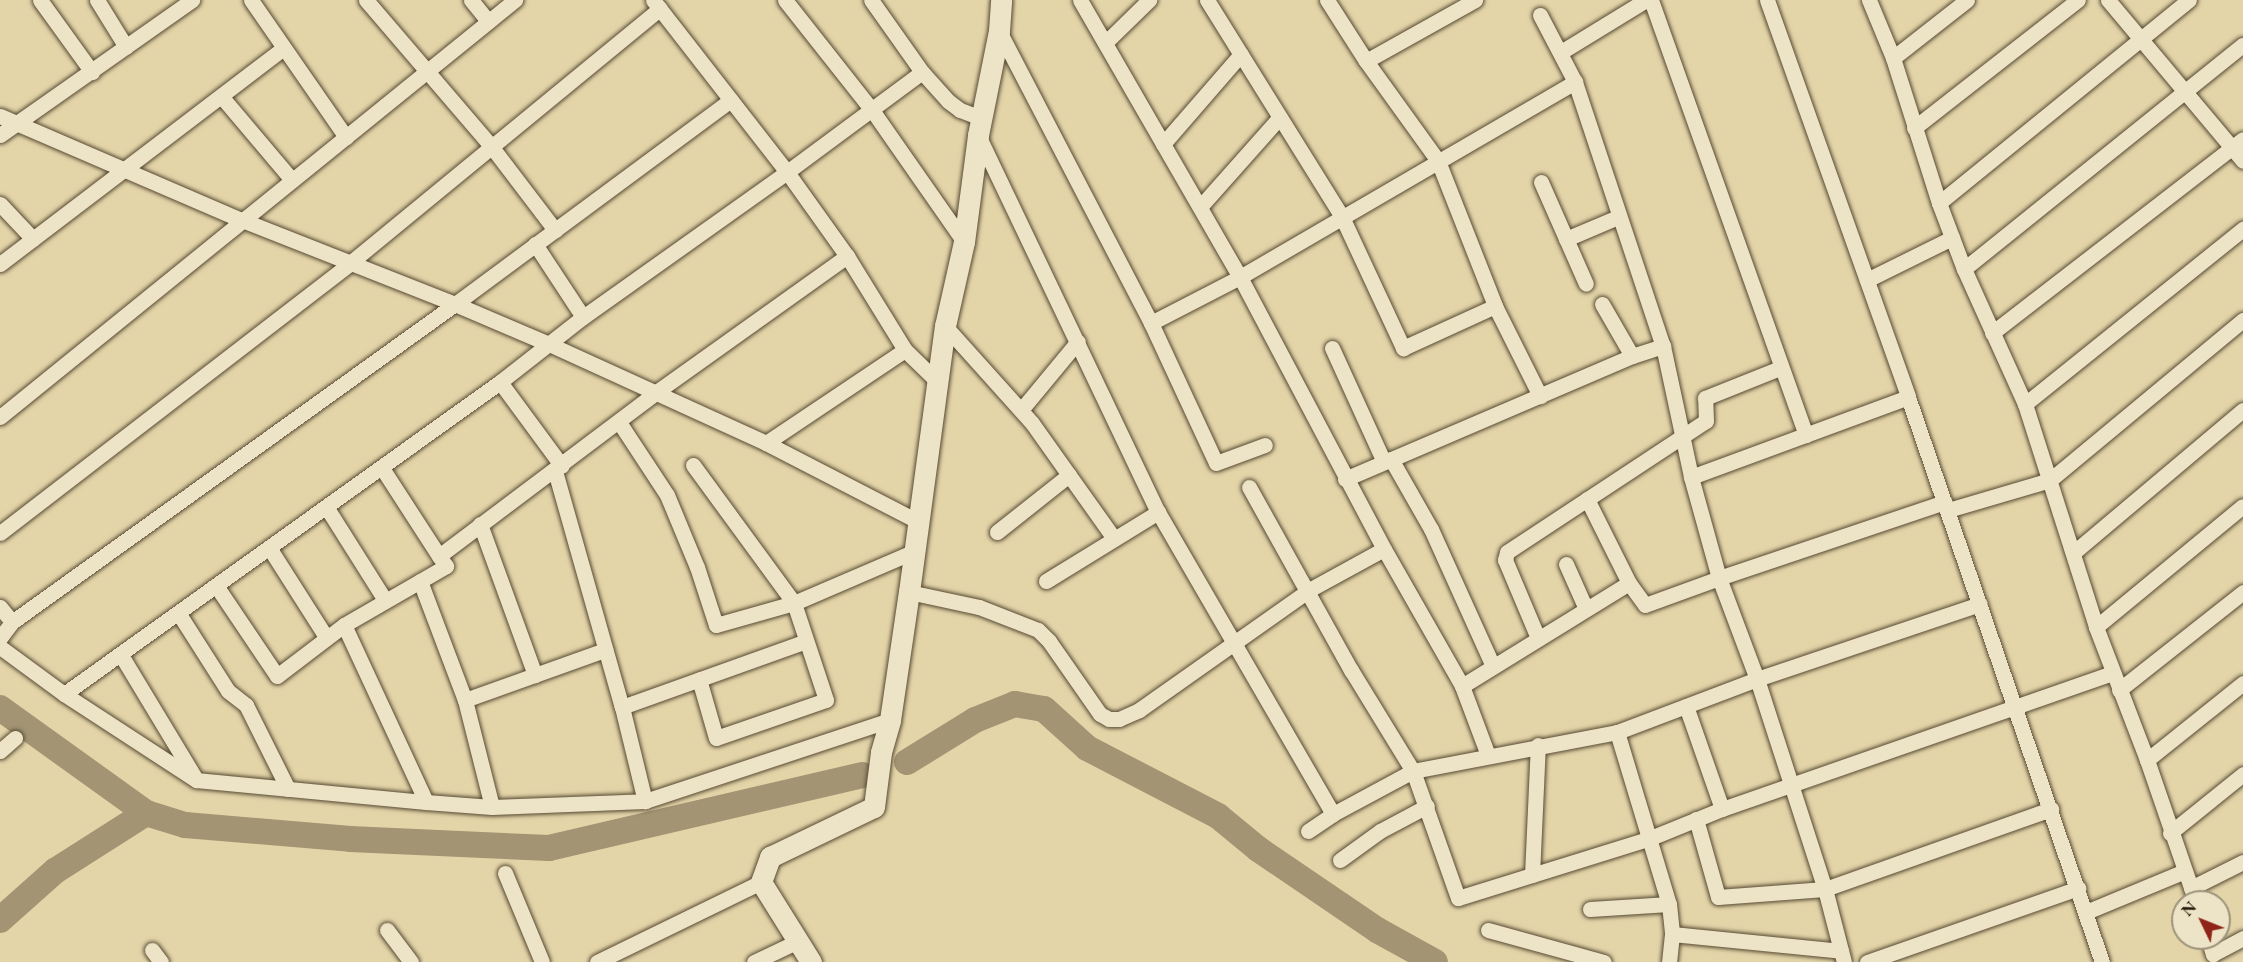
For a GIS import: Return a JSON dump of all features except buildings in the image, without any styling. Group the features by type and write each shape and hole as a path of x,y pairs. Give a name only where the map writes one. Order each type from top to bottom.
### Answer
{"main road":[{"path":"811,962 761,882 770,856 874,807 881,752 890,720 909,592 945,326 964,242 980,127 999,31 1001,0"}],"street":[{"path":"40,0 92,72"},
{"path":"97,0 126,47"},
{"path":"0,135 126,47 174,5 192,0"},
{"path":"250,0 282,49 346,137"},
{"path":"366,0 491,146 555,230"},
{"path":"471,0 488,21"},
{"path":"0,417 515,0"},
{"path":"785,0 872,110 964,242"},
{"path":"871,0 922,72 948,101 980,127 1158,512 1333,814"},
{"path":"1080,0 1240,276 1383,549 1462,686 1488,755"},
{"path":"1105,43 1149,0"},
{"path":"1207,0 1342,217 1403,348 1495,306"},
{"path":"1327,0 1366,61 1438,162 1495,306 1540,396"},
{"path":"1366,61 1475,0"},
{"path":"1561,51 1646,0"},
{"path":"1652,0 1780,368 1806,435"},
{"path":"1767,0 1946,506 2102,962"},
{"path":"1869,0 1893,58 1939,203 1964,269 2025,404 2096,627 2147,760 2191,890"},
{"path":"1893,58 1967,0"},
{"path":"1914,128 2078,0"},
{"path":"2108,0 2187,91 2238,143 2243,161"},
{"path":"1939,203 2189,0"},
{"path":"0,534 350,262 491,146 657,4 787,172 847,256 905,350 938,382"},
{"path":"1540,15 1561,51 1575,82 1618,217 1663,346 1691,477 1719,578 1757,679 1825,889 1842,956 1672,934"},
{"path":"999,31 1151,322 1216,463 1265,445"},
{"path":"1964,269 2243,45"},
{"path":"0,264 282,49"},
{"path":"1163,144 1241,54"},
{"path":"64,694 327,508 500,382 583,317 787,172 922,72"},
{"path":"1151,322 1240,276 1575,82"},
{"path":"221,96 292,180"},
{"path":"0,638 12,622 456,304 731,100"},
{"path":"0,116 242,220 456,304 549,344 766,443 919,522"},
{"path":"1200,207 1280,117"},
{"path":"1992,333 2238,143"},
{"path":"1541,182 1586,284"},
{"path":"0,204 33,239"},
{"path":"1566,239 1618,217"},
{"path":"2025,404 2243,229"},
{"path":"1867,280 1952,237"},
{"path":"535,244 583,317"},
{"path":"439,556 655,393 847,256"},
{"path":"1602,304 1632,356"},
{"path":"1587,499 1629,582 1645,605 1719,578 1946,506 2050,480 2243,320"},
{"path":"945,326 1021,410 1113,537"},
{"path":"1021,410 1078,341"},
{"path":"1346,479 1632,356 1663,346"},
{"path":"1332,348 1388,461 1431,529 1493,666"},
{"path":"766,443 905,350"},
{"path":"1538,638 1505,560 1507,552 1706,422 1705,398 1780,368"},
{"path":"500,382 558,468 645,801"},
{"path":"1691,477 1908,397"},
{"path":"2073,553 2243,410"},
{"path":"619,422 667,495 697,567 716,625 794,603 915,551"},
{"path":"693,465 794,603 826,700 716,738 699,680"},
{"path":"217,587 278,676 344,625 446,566 382,468"},
{"path":"997,532 1069,475"},
{"path":"1249,487 1309,590 1351,669 1413,771 1458,898 1648,839 1791,784 2112,673"},
{"path":"2096,627 2243,506"},
{"path":"327,508 385,600"},
{"path":"1046,581 1113,537 1158,512"},
{"path":"480,524 535,675"},
{"path":"270,549 326,637"},
{"path":"909,592 979,606 1038,630 1100,714 1109,719 1119,719 1139,710 1309,590 1383,549"},
{"path":"1566,564 1586,609"},
{"path":"420,581 465,700 492,807"},
{"path":"1462,686 1629,582"},
{"path":"2119,690 2243,592"},
{"path":"1308,831 1333,814 1413,771 1617,732 1757,679 1980,604"},
{"path":"0,607 12,622"},
{"path":"179,614 228,691 246,705 288,789"},
{"path":"344,625 426,802"},
{"path":"622,707 806,641"},
{"path":"0,647 64,694 196,780 426,802 492,807 645,801 890,720"},
{"path":"465,700 605,650"},
{"path":"121,655 196,780"},
{"path":"2147,760 2243,683"},
{"path":"1686,706 1722,809"},
{"path":"1617,732 1669,904 1672,934 1669,962"},
{"path":"0,751 15,738"},
{"path":"1532,875 1538,746"},
{"path":"2170,833 2243,774"},
{"path":"1340,860 1380,831 1427,806"},
{"path":"1696,819 1718,897 1825,889 2051,808"},
{"path":"2201,890 2243,862"},
{"path":"2086,912 2185,871"},
{"path":"505,873 543,962"},
{"path":"597,962 761,882"},
{"path":"1867,962 2078,888"},
{"path":"1590,909 1669,904"},
{"path":"387,930 411,962"},
{"path":"1488,930 1569,958 1604,962"},
{"path":"754,962 798,941"}],"waterway":[{"path":"907,762 975,720 1015,704 1044,709 1087,748 1218,816 1258,849 1377,930 1435,962"},
{"path":"0,708 146,813 185,825 350,839 549,848 863,775"},
{"path":"0,920 55,871 146,813"}]}
